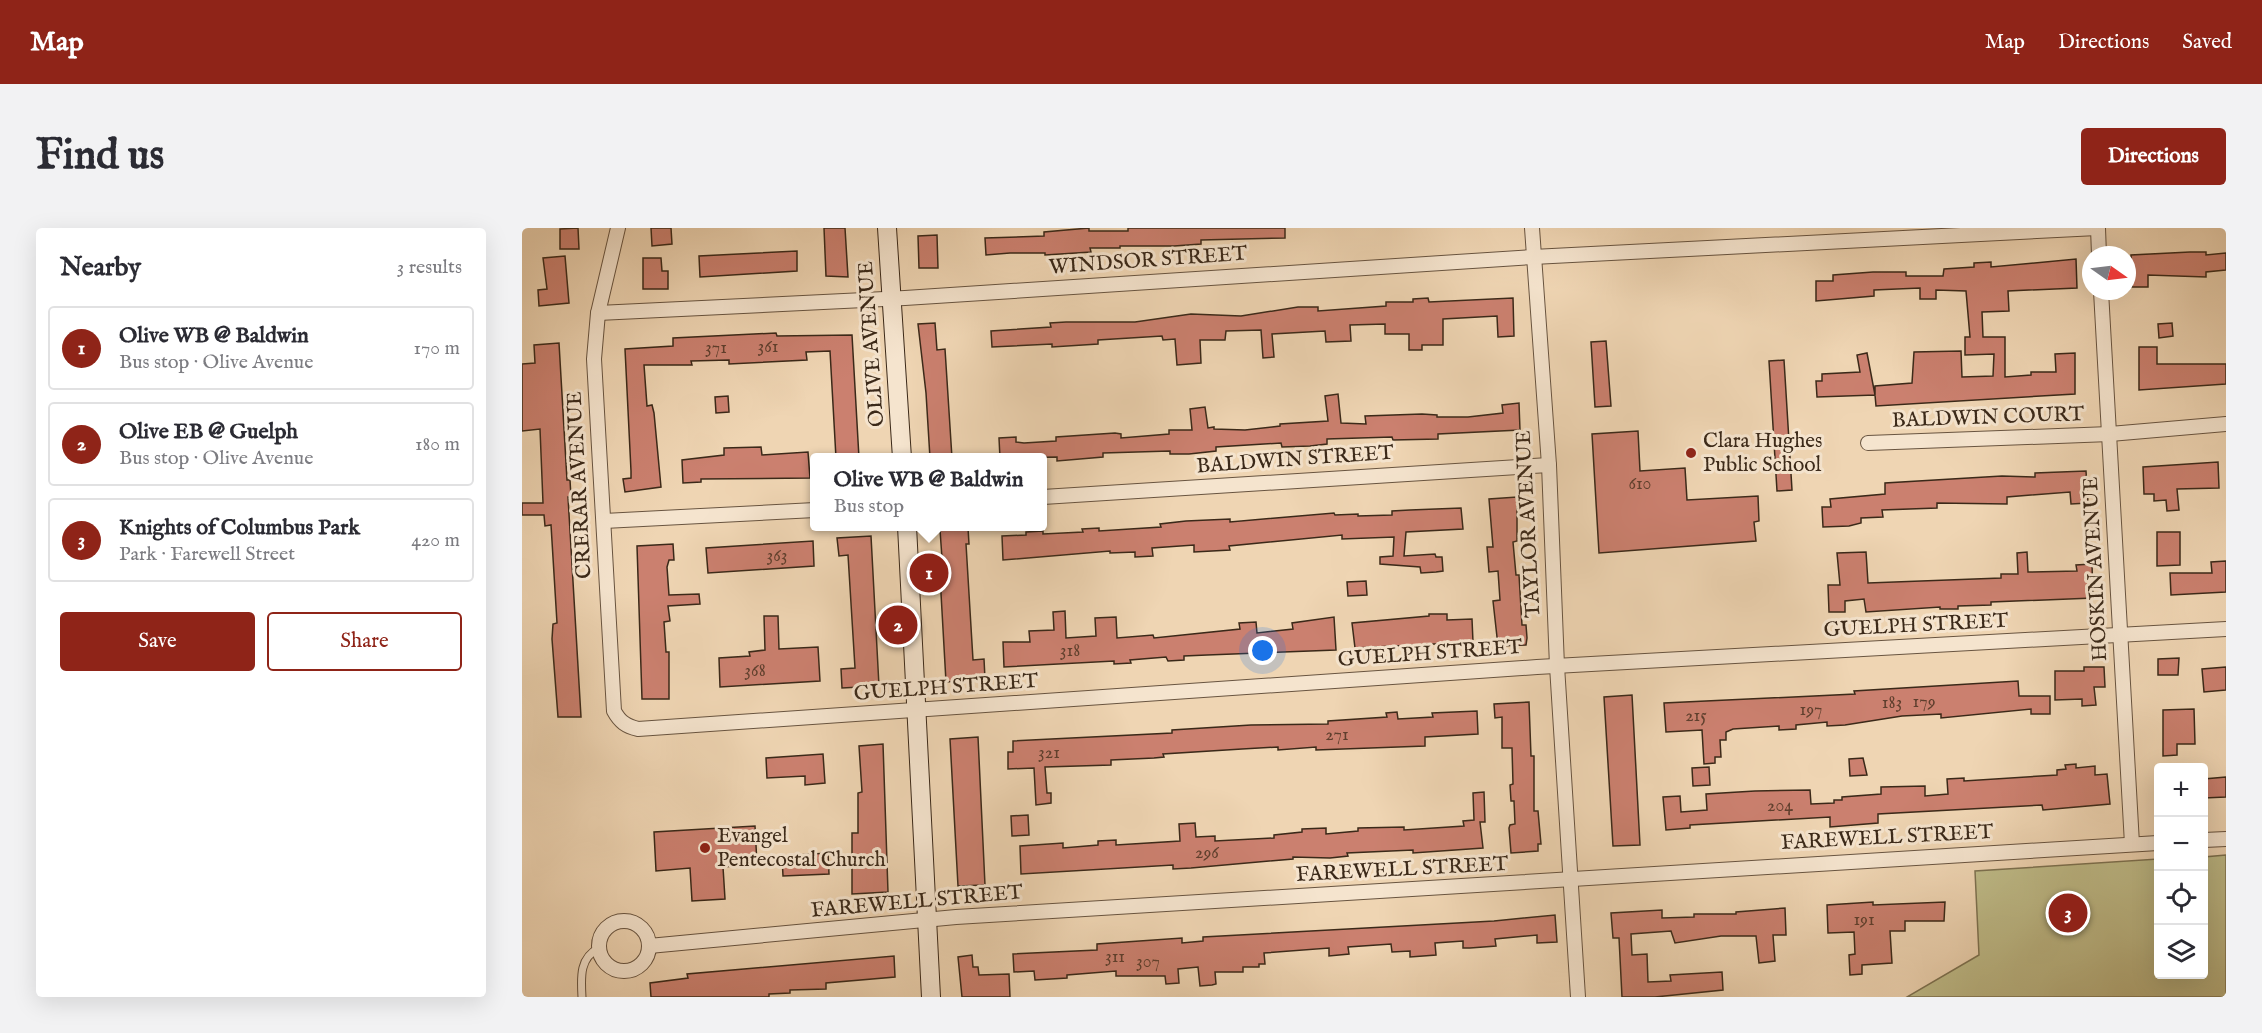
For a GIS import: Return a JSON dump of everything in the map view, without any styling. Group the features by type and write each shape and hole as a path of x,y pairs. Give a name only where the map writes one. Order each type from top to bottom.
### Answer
{"main road":[{"name":"OLIVE AVENUE","path":"888,228 902,453"},
{"path":"907,531 931,997"}],"street":[{"name":"CRERAR AVENUE","path":"618,228 598,313 594,359 614,711 619,720 638,729"},
{"name":"TAYLOR AVENUE","path":"1532,228 1549,465 1557,666 1578,997"},
{"name":"WINDSOR STREET","path":"598,313 891,299 1533,257 2097,228"},
{"path":"2097,228 2098,246"},
{"name":"HOSKIN AVENUE","path":"2102,300 2132,844"},
{"path":"2110,434 2226,424"},
{"name":"BALDWIN COURT","path":"1868,443 2110,434"},
{"name":"BALDWIN STREET","path":"1047,496 1549,465"},
{"path":"604,521 810,510"},
{"name":"GUELPH STREET","path":"638,729 916,712 1557,666 2121,636 2226,628"},
{"path":"2208,840 2226,839"},
{"name":"FAREWELL STREET","path":"650,946 926,920 1570,881 1787,864 2154,843"},
{"path":"623,921 638,925 644,931 650,946 643,962 628,970 620,970 606,963 599,948 603,932 615,922 623,921"}],"lane":[{"path":"582,997 580,971 592,952 599,948"}],"shaded area":[{"path":"2226,855 2226,997 1907,997 1979,955 1975,871 2154,859 2154,979 2208,979 2208,857"}],"building":[{"path":"578,228 579,249 560,249 560,229"},
{"path":"651,228 671,228 672,244 652,246"},
{"path":"824,228 845,228 848,277 826,276"},
{"path":"1089,228 1089,231 1128,231 1128,228 1285,228 1285,238 1201,240 1201,244 1090,248 1091,252 1045,255 1045,253 1010,253 986,255 985,238 1044,236 1044,232"},
{"path":"937,235 938,268 919,268 918,236"},
{"path":"797,251 797,271 700,277 699,256"},
{"path":"2226,253 2226,270 2206,272 2206,277 2148,275 2148,287 2136,287 2136,255"},
{"path":"565,256 569,303 539,306 538,290 547,289 543,258"},
{"path":"643,258 661,258 662,271 668,271 668,289 643,289"},
{"path":"2076,259 2077,288 2008,291 2009,311 1982,312 1983,337 2005,337 2005,377 2031,375 2031,372 2056,372 2055,354 2075,353 2075,394 1876,406 1875,386 1912,383 1914,352 1961,351 1962,377 1993,376 1994,354 1965,355 1965,337 1970,337 1966,291 1936,290 1936,299 1920,299 1920,288 1874,290 1874,296 1816,301 1816,281 1833,281 1833,275 1873,272 1906,272 1906,276 1943,276 1944,269 1974,267 1974,263 1991,262 1991,267"},
{"path":"1428,298 1429,302 1513,298 1514,336 1498,337 1497,316 1443,319 1443,345 1422,345 1422,350 1409,350 1409,334 1385,334 1385,324 1350,325 1351,341 1326,342 1325,331 1272,334 1274,357 1263,358 1261,330 1226,331 1225,340 1200,340 1201,363 1177,365 1175,339 1163,340 1162,336 1098,340 1098,344 1052,347 1052,344 992,347 991,331 1051,327 1050,323 1135,322 1191,314 1241,316 1298,307 1318,307 1318,311 1386,306 1386,302 1413,302 1413,299"},
{"path":"935,323 937,350 945,349 952,453 930,453 918,324"},
{"path":"2172,323 2173,336 2159,338 2158,324"},
{"path":"776,333 777,336 852,335 859,453 836,453 830,351 806,352 807,360 729,364 729,360 691,361 692,365 644,365 647,406 652,405 654,413 661,487 625,492 623,479 631,478 631,471 625,349 673,346 673,338"},
{"path":"1606,341 1611,406 1595,407 1591,342"},
{"path":"559,343 567,480 570,480 571,497 568,497 581,717 558,717 552,639 553,624 557,623 551,525 545,526 544,515 522,515 522,503 543,503 540,429 522,431 522,364 535,363 534,345"},
{"path":"2139,347 2157,347 2157,364 2226,364 2226,384 2139,390"},
{"path":"1867,353 1875,395 1817,397 1816,381 1822,381 1822,374 1860,372 1857,355"},
{"path":"1784,360 1792,490 1777,491 1769,361"},
{"path":"1338,394 1341,423 1366,424 1365,416 1422,414 1437,415 1437,417 1468,417 1503,413 1502,405 1519,403 1520,430 1438,434 1438,439 1393,440 1392,437 1327,439 1327,444 1310,446 1282,447 1281,443 1216,447 1216,451 1189,454 1170,454 1170,451 1103,453 1103,457 1057,461 1057,457 1047,457 1047,453 1000,453 999,438 1016,437 1016,442 1024,443 1056,441 1056,437 1115,433 1121,434 1121,438 1169,434 1169,430 1192,430 1190,409 1205,407 1208,428 1214,427 1214,429 1245,430 1280,426 1280,424 1328,421 1325,396"},
{"path":"728,396 729,412 716,413 715,397"},
{"path":"1638,431 1640,471 1685,468 1687,500 1758,496 1759,521 1754,522 1756,541 1599,553 1592,434"},
{"path":"761,447 762,455 808,452 810,478 701,479 701,482 683,483 682,460 724,455 724,448"},
{"path":"2218,462 2219,488 2177,489 2179,510 2167,511 2166,500 2154,501 2154,494 2144,494 2143,467"},
{"path":"2086,471 2088,503 2071,504 2070,492 2007,497 2007,504 1937,503 1937,508 1882,510 1883,517 1861,518 1861,523 1849,526 1823,527 1822,507 1831,507 1830,499 1885,494 1885,483 2002,476 2035,477 2035,473"},
{"path":"1517,497 1517,541 1513,542 1516,575 1519,575 1522,625 1526,625 1527,638 1526,645 1498,646 1493,601 1500,600 1498,571 1489,572 1487,547 1493,547 1489,499"},
{"path":"1461,508 1463,529 1406,532 1404,556 1435,554 1436,557 1442,557 1443,571 1436,572 1421,573 1420,567 1380,564 1380,557 1393,556 1394,537 1342,539 1342,535 1229,546 1230,550 1194,552 1194,545 1152,548 1153,556 1135,557 1135,552 1110,553 1110,551 1003,560 1002,536 1026,535 1026,532 1043,531 1043,534 1083,532 1082,529 1099,528 1099,531 1161,527 1160,524 1186,521 1230,519 1230,522 1334,513 1335,515 1358,514 1358,516 1392,515 1392,511"},
{"path":"940,531 968,531 969,544 966,544 973,660 984,659 985,679 946,682 939,558 942,558"},
{"path":"2157,532 2180,532 2180,565 2157,566"},
{"path":"871,536 879,686 842,688 841,669 855,668 848,555 839,556 837,538"},
{"path":"813,541 814,566 708,573 706,548"},
{"path":"673,544 674,560 669,560 667,567 669,595 699,594 700,604 668,606 670,621 664,622 666,652 669,652 669,699 642,699 637,546"},
{"path":"1866,552 1868,583 2001,578 2001,574 2018,574 2017,553 2027,552 2028,572 2077,571 2076,565 2092,564 2093,598 1991,602 1991,605 1958,606 1958,609 1940,609 1940,607 1866,612 1864,599 1845,601 1845,612 1829,612 1828,585 1840,585 1837,553"},
{"path":"2226,561 2226,592 2171,595 2170,573 2212,573 2211,562"},
{"path":"1366,581 1367,595 1348,596 1347,582"},
{"path":"1065,611 1066,638 1096,636 1095,618 1116,617 1117,638 1153,635 1154,638 1240,629 1239,623 1256,622 1257,633 1293,629 1292,623 1334,617 1336,650 1184,656 1184,660 1168,661 1166,657 1130,660 1131,663 1114,664 1114,661 1004,667 1003,642 1030,642 1029,631 1054,630 1053,612"},
{"path":"1429,614 1447,614 1447,620 1472,619 1473,642 1355,648 1352,623 1429,616"},
{"path":"764,616 778,616 779,649 818,647 820,681 720,687 719,658 750,656 749,652 765,650"},
{"path":"2179,658 2178,675 2158,675 2158,659"},
{"path":"2084,667 2104,667 2105,687 2094,687 2096,705 2082,706 2082,699 2055,700 2055,671 2084,671"},
{"path":"2226,667 2226,690 2204,692 2202,669"},
{"path":"2018,681 2019,696 2050,696 2050,714 2031,714 2031,709 1941,718 1941,714 1902,716 1845,725 1827,726 1827,722 1796,725 1796,729 1779,730 1779,726 1733,729 1726,732 1726,740 1720,740 1721,757 1715,757 1715,763 1704,764 1702,730 1666,732 1664,703 1855,694 1854,691"},
{"path":"1632,695 1640,845 1613,846 1604,697"},
{"path":"1529,702 1531,756 1534,756 1534,811 1538,811 1541,844 1538,844 1538,851 1511,853 1509,828 1510,825 1515,824 1514,801 1511,801 1510,785 1513,784 1512,748 1502,748 1502,717 1495,718 1494,704"},
{"path":"2194,709 2195,744 2177,744 2177,755 2163,756 2163,710"},
{"path":"1477,711 1478,734 1425,737 1425,746 1316,750 1316,747 1278,750 1278,747 1163,754 1164,757 1111,760 1111,765 1045,767 1047,793 1051,793 1051,803 1036,805 1034,768 1008,769 1008,752 1013,752 1013,741 1172,733 1172,730 1251,725 1328,724 1328,721 1387,717 1386,713 1397,712 1398,719 1433,717 1432,713"},
{"path":"978,737 985,885 958,886 950,739"},
{"path":"883,744 888,892 852,894 852,833 858,833 858,793 862,792 859,746"},
{"path":"823,754 825,783 805,785 805,776 767,778 766,758"},
{"path":"1863,758 1867,775 1850,776 1849,759"},
{"path":"2076,764 2076,768 2095,766 2095,775 2107,774 2110,804 2043,810 2042,805 1878,814 1878,823 1830,827 1830,817 1690,825 1690,828 1666,830 1663,797 1680,796 1681,812 1707,810 1706,794 1810,790 1811,804 1834,803 1834,800 1842,800 1842,797 1881,794 1881,787 1925,786 1925,796 1948,794 1947,779 1964,778 1964,781 2057,775 2057,770 2066,769 2065,765"},
{"path":"1709,767 1710,785 1693,786 1692,768"},
{"path":"2226,777 2226,797 2208,798 2208,779"},
{"path":"1484,792 1485,822 1480,822 1483,848 1413,853 1413,850 1347,853 1348,856 1330,858 1293,857 1293,859 1191,868 1173,869 1173,865 1021,874 1020,846 1063,843 1063,848 1098,845 1098,841 1116,840 1116,845 1180,841 1179,824 1195,823 1196,837 1215,836 1215,841 1274,838 1274,835 1302,832 1302,829 1326,828 1326,834 1358,831 1358,828 1404,827 1404,830 1464,826 1463,821 1474,820 1473,793"},
{"path":"1028,815 1029,835 1012,836 1011,816"},
{"name":"Evangel Pentecostal Church","path":"755,826 757,864 723,867 725,899 692,901 690,868 656,871 654,832"},
{"path":"828,853 829,874 783,876 782,856"},
{"path":"1873,902 1873,905 1945,902 1944,921 1905,921 1905,931 1890,931 1892,963 1862,965 1862,974 1850,975 1849,955 1855,954 1854,932 1828,933 1827,905"},
{"path":"1785,908 1786,935 1773,935 1775,961 1759,963 1756,936 1721,936 1675,943 1671,931 1631,934 1632,955 1647,954 1648,982 1671,981 1670,975 1722,972 1723,990 1655,997 1622,997 1619,938 1613,938 1611,913 1662,910 1662,918 1694,917 1694,914 1736,914 1736,912"},
{"path":"1555,915 1557,942 1537,943 1537,935 1495,939 1496,946 1463,948 1463,941 1435,943 1436,955 1410,957 1410,951 1392,952 1391,944 1348,947 1349,954 1329,956 1329,948 1264,953 1265,964 1259,964 1259,967 1243,967 1243,972 1215,972 1216,984 1212,985 1200,986 1198,967 1178,969 1179,983 1166,984 1165,976 1116,976 1116,971 1035,980 1034,971 1014,972 1013,954 1097,950 1097,944 1182,938 1182,943 1203,941 1203,937 1494,921"},
{"path":"972,955 973,967 978,967 979,975 1009,974 1010,997 962,997 958,957"},
{"path":"894,956 895,977 826,983 826,989 790,990 790,993 769,994 769,997 651,997 650,983 688,978 687,974"}],"place":[{"name":"Clara Hughes Public School","path":"1691,453"},
{"name":"Olive WB @ Baldwin","path":"929,573"},
{"name":"Olive EB @ Guelph","path":"898,625"},
{"name":"Evangel Pentecostal Church","path":"705,848"},
{"name":"Knights of Columbus Park","path":"2068,913"}]}
